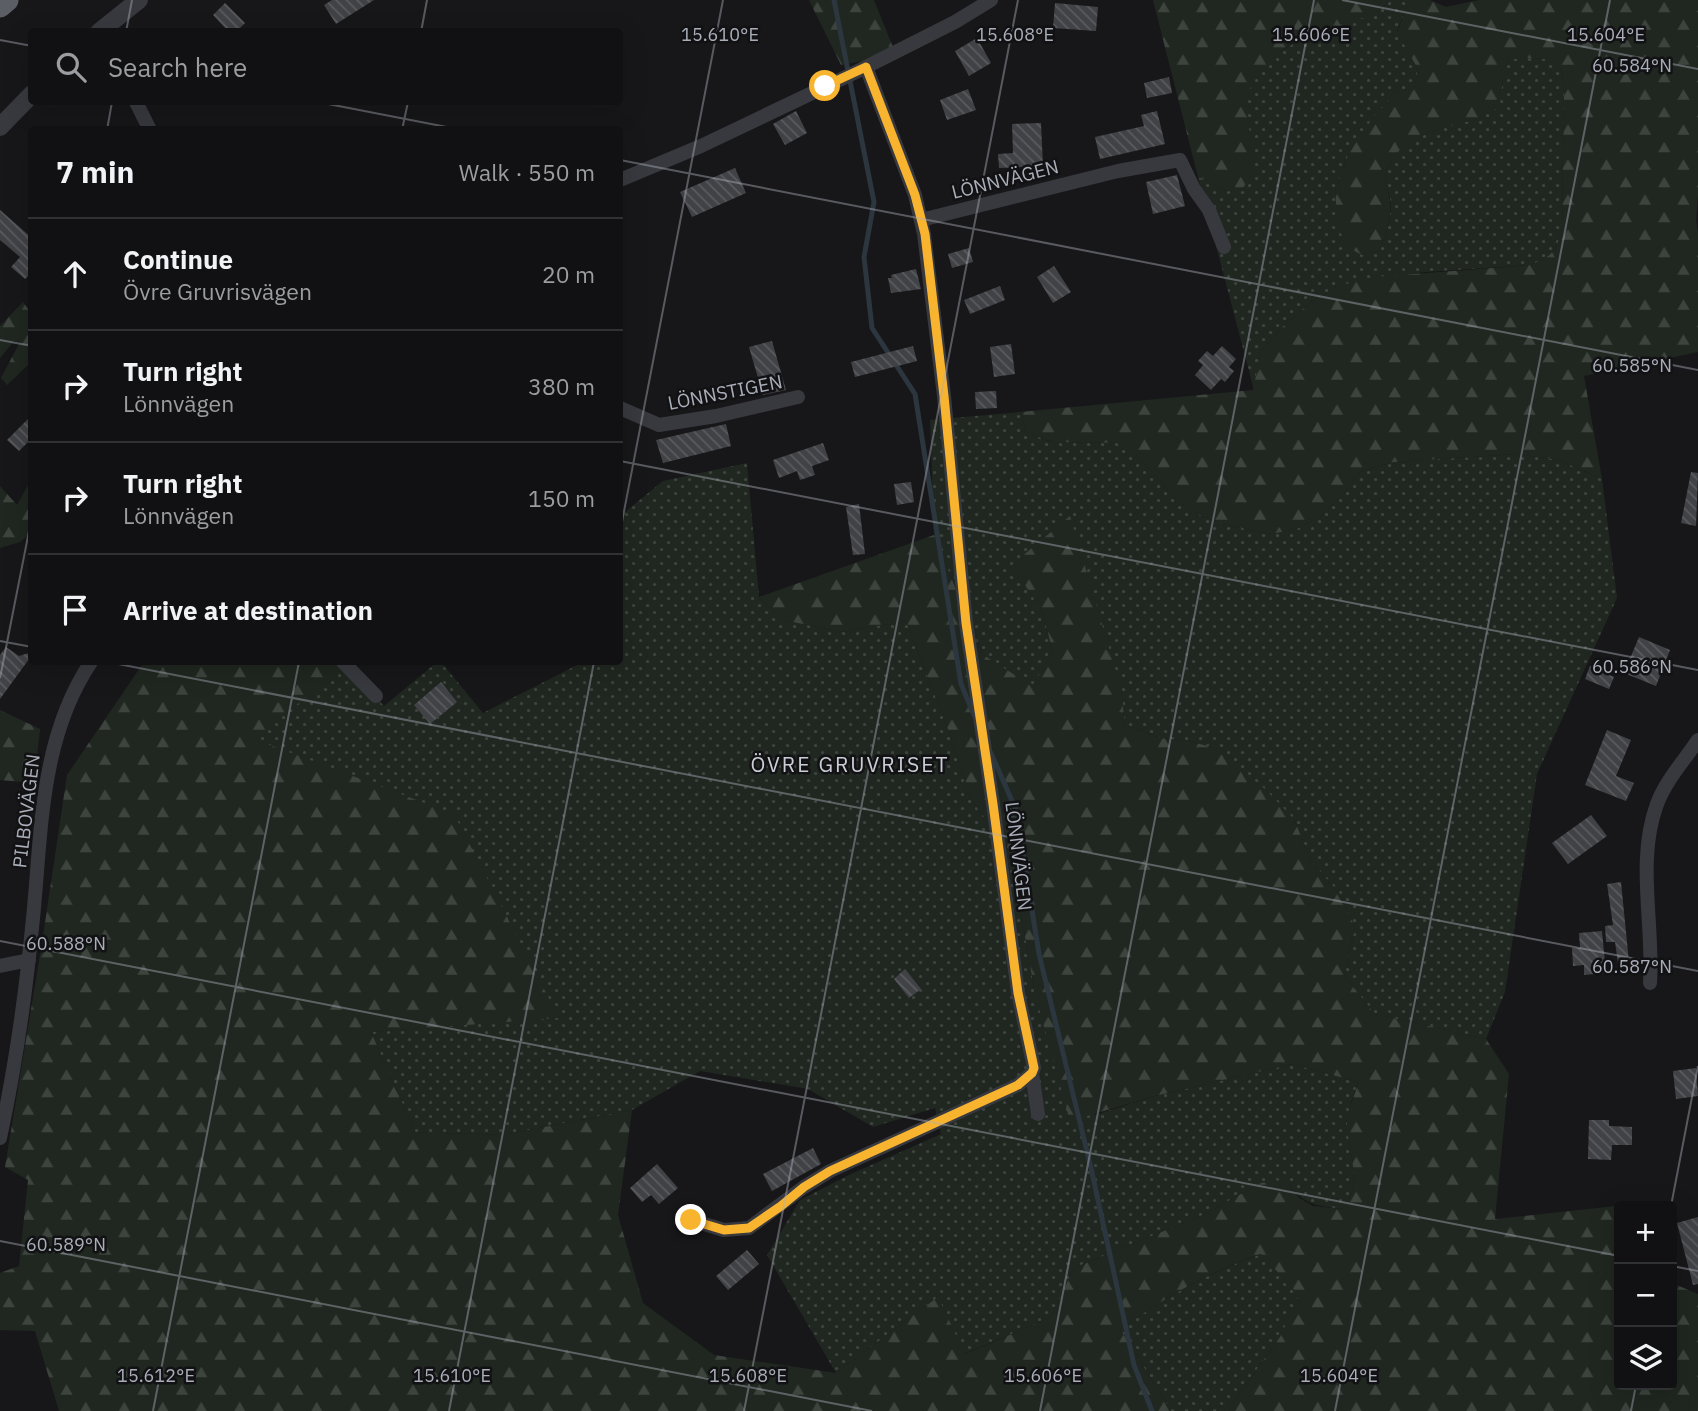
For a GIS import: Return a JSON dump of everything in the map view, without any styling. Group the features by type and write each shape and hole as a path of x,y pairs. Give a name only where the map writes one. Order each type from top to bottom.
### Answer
{"highway":[{"path":"0,6 7,0"}],"street":[{"path":"104,28 139,0"},
{"path":"623,179 701,146 855,72 955,22 991,0"},
{"name":"LÖNNVÄGEN","path":"855,72 915,195 921,220 937,335 966,623 1018,993 1034,1068 1032,1073 1038,1114"},
{"path":"0,127 28,98"},
{"path":"138,105 148,126"},
{"name":"LÖNNVÄGEN","path":"921,220 1097,176 1180,160 1194,189 1209,210 1224,247"},
{"name":"LÖNNSTIGEN","path":"623,409 659,425 716,416 798,397"},
{"name":"PILBOVÄGEN","path":"0,1139 18,1046 29,960 41,815 52,753 66,707 89,665"},
{"path":"346,665 376,696"},
{"path":"1650,983 1651,939 1646,858 1649,830 1657,803 1667,784 1698,740"},
{"path":"0,966 29,960"},
{"path":"691,1220 724,1230 749,1228 830,1171 1018,1085 1032,1073"}],"green space":[{"path":"809,0 874,0 893,47 867,60 841,65"},
{"path":"1153,0 1390,0 1363,18 1317,31 1300,39 1282,51 1260,72 1251,86 1247,108 1255,151 1253,167 1243,188 1228,191 1198,177"},
{"path":"1390,0 1418,0 1407,7 1397,31 1418,69 1414,90 1393,92 1387,105 1349,153 1335,191 1337,211 1362,255 1379,251 1384,239 1391,205 1385,176 1397,153 1424,135 1471,120 1499,106 1504,69 1509,59 1522,58 1554,59 1561,69 1564,86 1562,229 1558,243 1549,255 1531,265 1425,272 1338,286 1311,302 1281,328 1261,351 1254,390 1198,177 1228,191 1255,153 1247,124 1246,106 1249,89 1257,74 1269,61 1299,41 1333,26 1371,14"},
{"path":"1418,0 1430,0 1446,7 1479,0 1698,0 1698,352 1584,376 1602,479 1559,460 1517,454 1394,462 1361,471 1339,499 1320,517 1299,528 1272,534 1232,526 1202,516 1179,502 1125,443 1052,442 1026,432 1020,412 1253,390 1261,351 1281,328 1311,302 1338,286 1373,277 1531,265 1552,252 1562,229 1564,86 1561,69 1554,59 1522,58 1508,60 1502,81 1500,106 1472,120 1424,135 1410,142 1398,153 1386,173 1390,216 1379,251 1362,255 1347,247 1338,227 1335,191 1349,153 1378,110 1387,105 1393,92 1414,89 1418,69 1397,32 1407,7"},
{"path":"23,302 28,309 28,365 7,385 1,378 20,342 14,341 0,358 0,326"},
{"path":"1020,412 1026,432 1051,442 1125,443 1179,502 1202,516 1232,526 1272,534 1299,528 1320,517 1339,499 1361,471 1394,462 1517,454 1559,460 1602,479 1617,598 1537,774 1505,992 1486,1039 1375,1014 1344,976 1355,927 1339,893 1311,861 1294,819 1212,747 1160,738 1125,725 1121,688 1013,565 1043,613 1053,653 1032,687 982,654 934,535 930,420"},
{"path":"747,463 759,597 783,620 842,632 906,621 951,737 972,801 1010,851 1035,994 1095,1115 1155,1096 1292,1064 1358,1082 1348,1119 1353,1186 1343,1209 1307,1201 1290,1185 1261,1183 1203,1215 1074,1268 1051,1317 964,1354 937,1298 836,1373 767,1255 800,1200 941,1134 935,1108 873,1127 808,1089 700,1071 632,1110 503,1135 415,1132 371,1032 559,1017 253,738 346,665 384,706 433,665 443,665 483,713 577,665 623,665 623,514 663,481"},
{"path":"28,485 28,535 20,542 0,548 0,486 17,505"},
{"path":"1070,516 1121,688 1125,725 1160,738 1212,747 1265,789 1294,819 1311,861 1339,893 1355,927 1344,976 1375,1014 1486,1039 1509,1074 1495,1219 1614,1206 1614,1390 1677,1390 1677,1285 1698,1294 1698,1411 1227,1411 1280,1337 1299,1295 1261,1254 1188,1286 1120,1329 1171,1411 59,1411 35,1331 0,1330 0,1273 19,1266 28,1180 5,1167 67,775 142,665 346,665 254,739 454,814 559,1018 371,1032 415,1132 503,1135 632,1110 618,1215 643,1303 714,1355 836,1373 938,1297 965,1354 1051,1317 1074,1268 1203,1215 1261,1183 1281,1180 1290,1185 1299,1198 1313,1206 1343,1209 1353,1186 1347,1119 1358,1082 1292,1064 1155,1096 1070,1121 1035,994 1010,851 972,801 951,737 906,621 842,632 783,620 759,597 934,535 982,654 1032,686 1053,653 1043,613 1012,565"},
{"path":"0,710 40,729 34,783 0,780"},
{"path":"1262,1254 1300,1295 1280,1337 1227,1411 1171,1411 1120,1329 1188,1286"}],"building":[{"path":"332,0 374,0 336,24 324,5"},
{"path":"225,3 245,23 240,28 225,28 213,15"},
{"path":"1055,3 1098,7 1096,31 1053,28"},
{"path":"977,38 991,63 969,76 955,51"},
{"path":"1169,77 1172,93 1147,98 1144,83"},
{"path":"968,89 976,110 947,120 940,100"},
{"path":"796,111 807,133 785,145 773,124"},
{"path":"1157,111 1165,144 1100,159 1095,137 1144,126 1141,115"},
{"path":"1041,123 1043,166 999,168 998,154 1013,153 1012,124"},
{"path":"735,168 746,193 692,217 680,192"},
{"path":"1177,175 1185,206 1153,214 1146,182"},
{"path":"0,210 28,234 28,276 25,279 11,267 20,257 0,240"},
{"path":"969,248 973,262 952,268 948,254"},
{"path":"1054,266 1071,292 1053,303 1037,277"},
{"path":"916,269 921,289 891,293 888,278 892,278 891,275"},
{"path":"1000,286 1005,300 970,314 964,300"},
{"path":"772,341 786,390 763,395 749,347"},
{"path":"1011,344 1015,374 994,377 990,347"},
{"path":"913,346 917,361 855,377 851,362"},
{"path":"1222,346 1236,359 1229,367 1234,371 1225,382 1221,379 1211,390 1195,375 1203,365 1198,361 1207,351 1213,356"},
{"path":"996,391 997,408 976,409 975,392"},
{"path":"28,419 28,442 19,451 7,440"},
{"path":"726,424 731,446 663,463 656,440"},
{"path":"823,443 829,460 812,466 815,475 800,480 797,471 779,478 773,460"},
{"path":"1691,472 1698,473 1696,526 1681,523"},
{"path":"911,482 914,502 897,505 894,484"},
{"path":"859,504 865,554 853,555 846,507"},
{"path":"1639,637 1670,650 1656,686 1624,673"},
{"path":"6,647 19,656 28,653 28,660 0,699 0,655"},
{"path":"1590,666 1614,677 1609,689 1585,679"},
{"path":"441,682 457,702 430,724 414,705"},
{"path":"1607,730 1631,740 1616,776 1634,783 1626,801 1585,785"},
{"path":"1591,815 1607,836 1568,864 1552,843"},
{"path":"1621,882 1629,962 1618,963 1615,942 1606,942 1605,926 1613,925 1607,884"},
{"path":"1602,931 1606,973 1584,975 1584,965 1573,966 1572,948 1580,948 1579,933"},
{"path":"905,969 921,989 909,998 894,979"},
{"path":"1696,1068 1698,1096 1676,1099 1673,1071"},
{"path":"1589,1120 1609,1120 1609,1126 1632,1127 1632,1145 1612,1145 1611,1160 1588,1159"},
{"path":"813,1148 821,1164 772,1191 763,1174"},
{"path":"657,1164 678,1188 659,1204 651,1195 642,1202 630,1188"},
{"path":"1698,1217 1698,1284 1693,1285 1677,1223"},
{"path":"747,1250 759,1264 728,1290 716,1276"}],"waterway":[{"path":"834,0 874,202 864,257 872,328 915,394 961,684 974,715"},
{"path":"991,753 1016,810 1039,954 1091,1168 1134,1365 1152,1411"}],"district":[{"name":"ÖVRE GRUVRISET","path":"850,765"}],"route":[{"path":"691,1220 724,1230 749,1228 830,1171 1018,1085 1034,1068 1018,993 966,623 925,234 915,195 866,67 825,86"}]}
